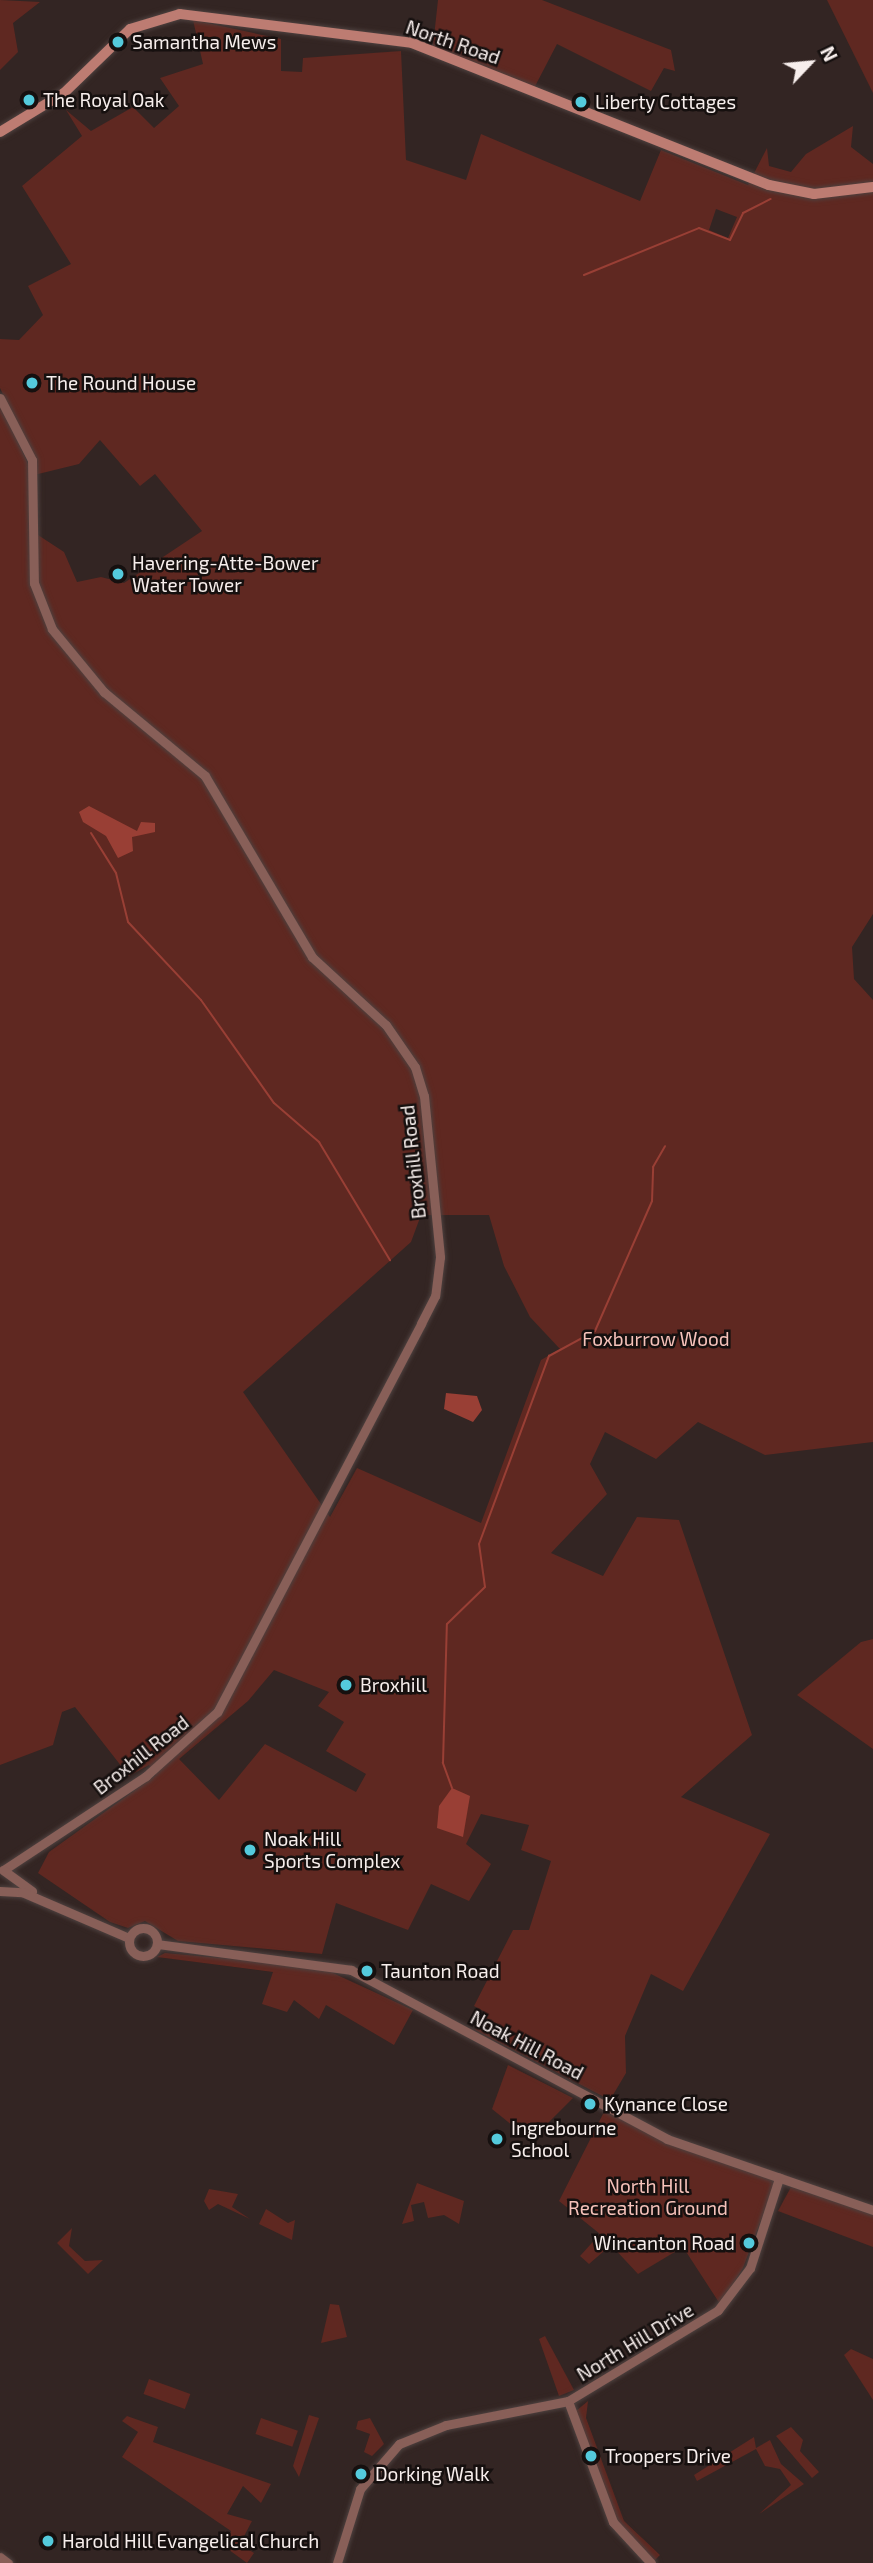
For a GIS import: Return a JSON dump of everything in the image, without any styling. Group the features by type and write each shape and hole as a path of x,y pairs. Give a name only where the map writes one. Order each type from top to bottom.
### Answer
{"main road":[{"name":"North Road","path":"0,132 64,93 140,23 190,15 412,43 769,185 814,194 873,187"}],"street":[{"name":"Broxhill Road","path":"0,398 32,460 34,583 52,629 104,692 205,776 312,957 386,1025 415,1068 424,1096 440,1257 426,1314 219,1709 177,1752 41,1850 3,1870"},
{"name":"Broxhill Road","path":"16,1878 41,1850"},
{"name":"Noak Hill Road","path":"3,1870 70,1913"},
{"name":"Noak Hill Road","path":"16,1878 5,1891 70,1913 129,1938 148,1929 157,1944"},
{"name":"Noak Hill Road","path":"129,1938 132,1951 141,1957 157,1944 351,1970 667,2138 873,2210"},
{"name":"North Hill Drive","path":"337,2563 360,2488 399,2444 446,2425 568,2401 730,2300 756,2253 779,2178"},
{"path":"568,2401 612,2522 651,2563"},
{"path":"0,2557 8,2563"}],"green space":[{"path":"0,0 40,2 13,23 18,52 0,70"},
{"path":"438,0 542,0 671,50 675,71 664,68 651,91 557,44 531,94 432,55"},
{"path":"827,0 873,0 873,93"},
{"name":"Foxburrow Wood","path":"193,20 281,39 281,71 302,72 303,58 401,51 406,160 466,180 481,134 640,201 661,150 748,185 767,148 769,166 791,172 806,154 853,126 851,147 873,164 873,914 852,947 854,979 873,1000 873,1442 765,1455 698,1422 656,1459 605,1432 590,1464 607,1494 551,1553 603,1576 637,1517 679,1520 752,1735 681,1797 770,1834 683,1991 651,1974 625,2036 626,2073 610,2100 475,2030 485,2012 474,2006 513,1930 529,1930 551,1861 521,1850 529,1825 481,1814 466,1844 491,1864 469,1901 431,1884 408,1930 336,1903 322,1954 178,1941 145,1921 128,1928 110,1922 38,1873 49,1852 156,1775 149,1765 129,1776 75,1707 62,1712 53,1745 0,1765 0,404 29,466 31,539 38,535 64,552 77,582 101,577 124,583 202,531 155,474 140,486 100,440 79,464 34,475 33,457 0,388 0,339 19,340 43,315 28,286 71,264 22,186 82,136 66,110 91,131 133,107 154,128 179,106 160,78 203,64","holes":["716,209 737,217 728,238 709,230","421,1215 489,1215 504,1266 530,1317 560,1349 541,1360 481,1523 357,1468 330,1517 243,1392 411,1242","274,1670 329,1692 318,1706 344,1722 326,1751 366,1774 356,1792 265,1744 219,1800 179,1759 248,1701"]},
{"path":"873,1639 873,1749 797,1695 861,1642"},
{"path":"165,1953 320,1967 413,2010 394,2045 326,2005 319,2019 294,2000 287,2012 262,2004 273,1972 157,1957"},
{"path":"508,2065 573,2098 541,2130 518,2130 492,2109"},
{"name":"North Hill Recreation Ground","path":"604,2112 776,2180 743,2268 720,2304 683,2247 638,2274 611,2245 589,2264 580,2256 600,2234 559,2201"},
{"path":"417,2183 464,2201 459,2224 444,2215 428,2218 424,2202 411,2205 414,2221 402,2224"},
{"path":"791,2187 873,2215 873,2247 778,2211"},
{"path":"209,2189 238,2194 232,2207 250,2219 218,2204 209,2210 204,2201"},
{"path":"266,2209 288,2223 295,2220 292,2240 259,2224"},
{"path":"72,2228 69,2246 85,2261 103,2260 88,2274 57,2243"},
{"path":"330,2304 339,2305 347,2337 321,2343"},
{"path":"545,2336 574,2390 559,2396 539,2339"},
{"path":"851,2349 873,2359 873,2400 844,2355"},
{"path":"149,2379 190,2394 185,2409 144,2394"},
{"path":"588,2401 586,2418 624,2521 660,2555 654,2561 617,2523 576,2411"},
{"path":"309,2415 319,2418 299,2477 293,2466"},
{"path":"127,2416 158,2427 153,2442 271,2484 261,2503 243,2486 227,2514 252,2521 240,2544 254,2553 247,2563 225,2547 231,2531 122,2457 138,2432 122,2421"},
{"path":"261,2418 298,2431 292,2447 255,2434"},
{"path":"370,2418 384,2444 372,2456 364,2452 370,2434 356,2429 358,2421"},
{"path":"791,2427 803,2440 800,2451 819,2472 812,2478 776,2436"},
{"path":"754,2437 756,2448 770,2440 781,2464 804,2484 759,2514 791,2485 780,2469 765,2466 756,2449 697,2481 694,2475"}],"shaded area":[{"path":"89,806 137,831 141,822 155,823 155,832 132,837 133,851 118,858 106,836 83,822 79,812"},
{"path":"446,1393 477,1396 482,1410 473,1422 444,1409"},
{"path":"452,1788 470,1796 463,1837 437,1828 439,1806"}],"waterway":[{"path":"584,275 699,228 730,240 743,213 771,199"},
{"path":"91,833 116,873 128,922 201,1000 274,1103 319,1142 390,1260"},
{"path":"452,1788 443,1763 447,1624 485,1587 479,1544 549,1356 595,1331 652,1201 653,1167 665,1146"}],"place":[{"name":"Samantha Mews","path":"118,42"},
{"name":"The Royal Oak","path":"29,100"},
{"name":"Liberty Cottages","path":"581,102"},
{"name":"The Round House","path":"32,383"},
{"name":"Havering-Atte-Bower Water Tower","path":"118,574"},
{"name":"Broxhill","path":"346,1685"},
{"name":"Noak Hill Sports Complex","path":"250,1850"},
{"name":"Taunton Road","path":"367,1971"},
{"name":"Kynance Close","path":"590,2104"},
{"name":"Ingrebourne School","path":"497,2139"},
{"name":"Wincanton Road","path":"749,2243"},
{"name":"Troopers Drive","path":"591,2456"},
{"name":"Dorking Walk","path":"361,2474"},
{"name":"Harold Hill Evangelical Church","path":"48,2541"}]}
